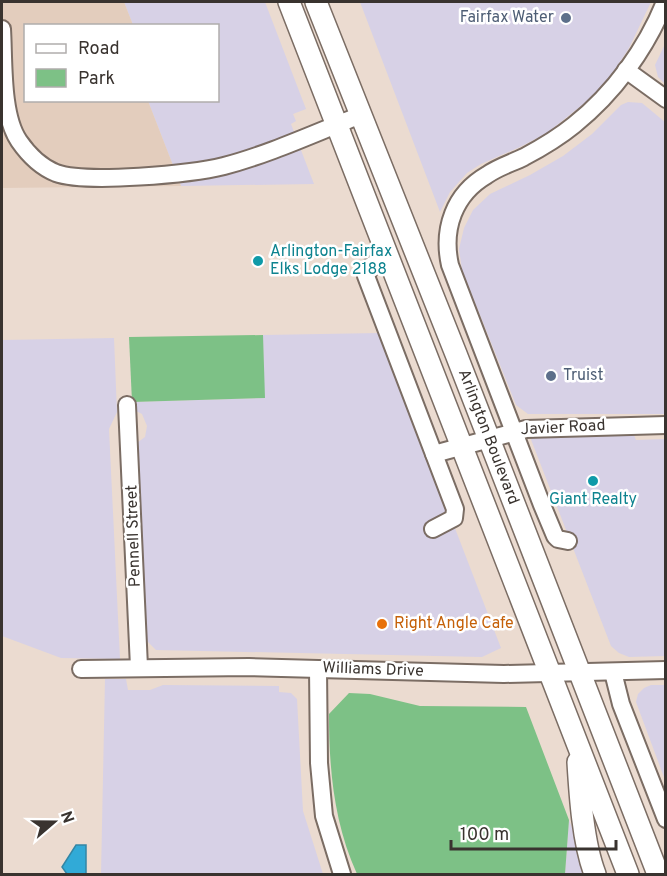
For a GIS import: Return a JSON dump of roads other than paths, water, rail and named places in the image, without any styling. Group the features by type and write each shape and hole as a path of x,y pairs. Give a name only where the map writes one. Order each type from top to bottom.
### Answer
{"main road":[{"name":"Arlington Boulevard","path":"289,2 628,874"},
{"name":"Arlington Boulevard","path":"316,2 489,438 658,874"},
{"path":"576,740 582,804 590,858 595,874"}],"street":[{"path":"568,541 555,536 450,265 446,250 447,236 453,209 468,190 482,178 534,152 573,126 600,101 626,70 651,32 665,2"},
{"path":"2,29 7,108 13,131 24,148 38,162 63,175 115,177 209,169 243,159 361,115"},
{"path":"626,70 666,99"},
{"path":"389,256 372,264 366,276 456,514 451,521 433,528"},
{"name":"Pennell Street","path":"127,405 139,667"},
{"name":"Javier Road","path":"434,454 514,430 549,427 666,425"},
{"name":"Williams Drive","path":"81,669 139,667 318,669 504,675 666,670"},
{"path":"318,669 319,763 324,816 342,874"},
{"path":"613,672 621,704 666,819"}],"water":[{"path":"76,845 86,845 86,874 67,874 62,867"}],"place":[{"name":"Fairfax Water","path":"566,18"},
{"name":"Arlington-Fairfax Elks Lodge 2188","path":"258,261"},
{"name":"Truist","path":"551,376"},
{"name":"Giant Realty","path":"593,481"},
{"name":"Right Angle Cafe","path":"382,624"}]}
